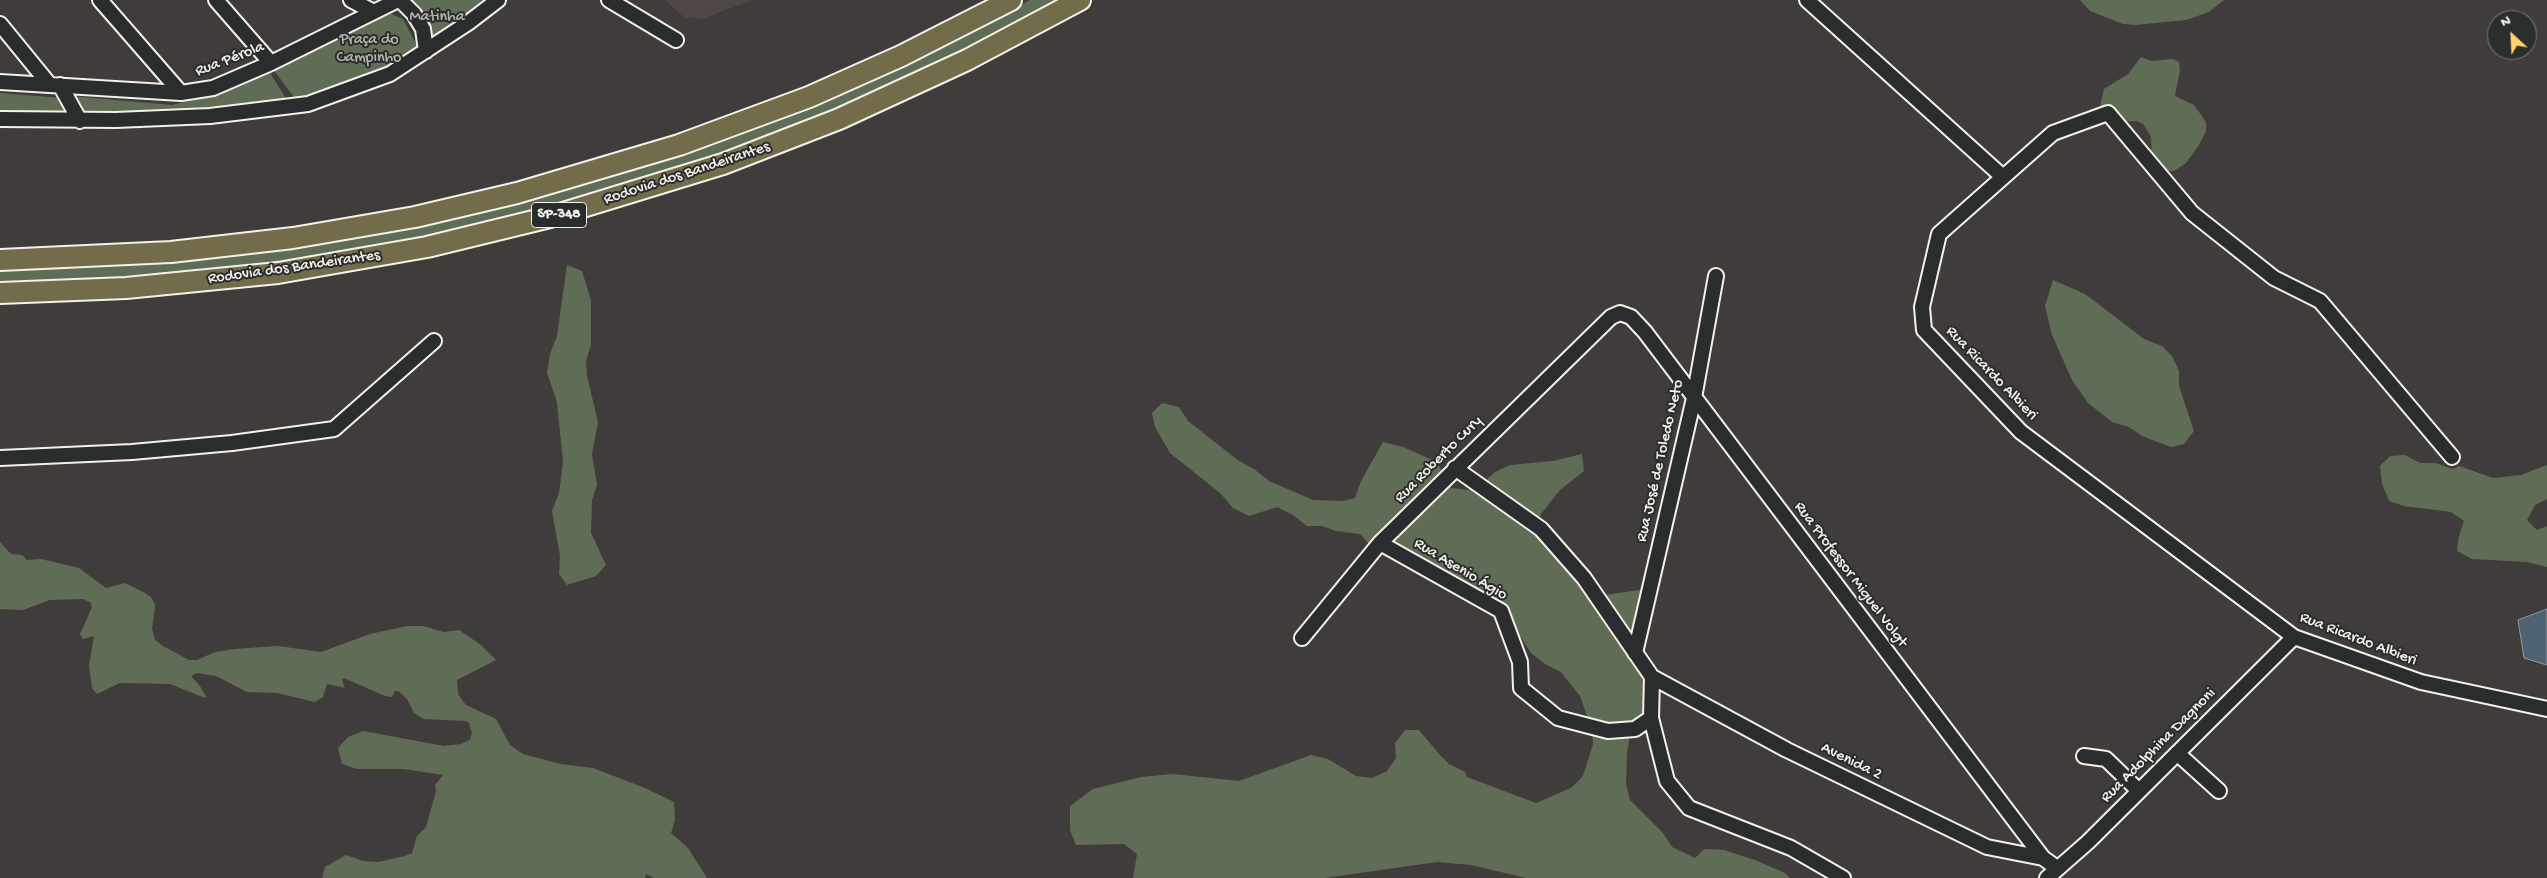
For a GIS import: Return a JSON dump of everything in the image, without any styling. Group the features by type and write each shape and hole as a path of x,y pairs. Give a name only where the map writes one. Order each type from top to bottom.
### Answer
{"highway":[{"name":"Rodovia dos Bandeirantes","path":"0,260 171,252 293,238 415,217 517,193 679,145 809,97 901,56 1011,0"},
{"name":"Rodovia dos Bandeirantes","path":"0,293 126,288 278,273 427,247 550,217 715,167 839,119 967,60 1080,0"}],"street":[{"path":"100,0 181,92"},
{"path":"216,0 271,64"},
{"path":"351,0 374,12"},
{"path":"399,0 414,14 423,29 426,51"},
{"name":"Rua Pérola","path":"0,82 181,92 213,88 271,64 399,0"},
{"path":"0,120 80,121 210,116 308,104 390,74 498,0"},
{"path":"609,0 676,40"},
{"path":"1807,0 2003,177"},
{"path":"0,24 54,85 80,121"},
{"name":"Rua Ricardo Albieri","path":"2452,457 2320,301 2274,278 2192,213 2108,112 2052,133 1939,234 1922,307 1924,330 2021,432 2294,637 2421,682 2547,709"},
{"name":"Rua José de Toledo Neto","path":"1635,653 1694,398 1716,276"},
{"name":"Rua Professor Miguel Volgt","path":"1611,317 1620,313 1631,317 2052,873"},
{"name":"Rua Roberto Cury","path":"1302,638 1380,543 1611,317"},
{"path":"0,458 132,452 330,430 341,425 434,341"},
{"path":"1455,468 1541,529 1584,578 1652,677 1650,718 1666,781 1689,808 1791,848 1843,878"},
{"name":"Rua Asenio Ágio","path":"1380,543 1501,611 1520,662 1521,688 1558,718 1608,731 1634,729 1650,718"},
{"name":"Rua Adolphina Dagnoni","path":"2052,873 2088,842 2294,637"},
{"name":"Avenida 2","path":"1652,677 1787,750 1987,847 2042,858"},
{"path":"2178,753 2219,791"},
{"path":"2084,756 2106,759 2140,791"}],"shaded area":[{"path":"665,0 753,0 701,19 684,17"}],"green space":[{"name":"Matinha","path":"400,0 484,0 426,51 423,29"},
{"path":"1030,0 1063,0 1004,32 868,98 654,180 489,225 317,259 133,279 0,284 0,268 454,217 983,25"},
{"path":"2080,0 2224,0 2209,12 2186,20 2135,25 2123,24 2090,11"},
{"name":"Praça do Campinho","path":"387,12 403,19 417,46 410,58 340,90 296,100 273,69"},
{"path":"2141,57 2151,61 2173,59 2179,62 2180,70 2175,96 2194,105 2206,122 2206,131 2199,145 2186,163 2174,171 2160,172 2152,163 2151,137 2143,124 2136,121 2121,122 2099,111 2104,89 2128,74"},
{"path":"269,71 288,102 188,114 85,114 71,96 172,105 218,94"},
{"path":"0,93 62,98 70,116 0,114"},
{"path":"567,265 582,271 591,300 591,345 586,361 587,376 598,422 592,454 597,485 592,500 591,533 606,565 596,576 567,585 559,574 560,556 552,511 559,493 563,462 557,402 547,373 550,354 557,336"},
{"path":"2053,280 2085,294 2144,339 2162,346 2172,356 2179,371 2179,386 2194,431 2184,444 2171,447 2142,436 2129,427 2112,422 2088,403 2072,380 2052,335 2045,306"},
{"path":"1162,403 1179,407 1188,421 1239,461 1254,469 1269,481 1313,500 1343,501 1355,498 1361,481 1383,442 1403,447 1437,462 1451,488 1467,490 1482,484 1495,472 1510,465 1553,461 1582,454 1584,471 1560,490 1541,514 1536,531 1547,541 1562,567 1598,596 1646,589 1639,619 1628,636 1634,663 1652,697 1654,714 1632,723 1627,753 1626,784 1630,800 1663,833 1672,847 1695,858 1704,849 1724,850 1755,860 1785,873 1790,878 1526,878 1471,865 1437,862 1325,878 1133,878 1137,854 1124,844 1076,845 1070,830 1070,806 1093,789 1141,777 1173,774 1239,781 1311,755 1328,759 1356,776 1372,778 1387,771 1396,758 1395,743 1405,730 1419,730 1449,764 1465,772 1467,777 1536,803 1571,788 1583,776 1593,744 1592,730 1580,696 1561,672 1545,664 1531,653 1513,625 1503,603 1486,598 1475,588 1430,567 1368,543 1360,534 1336,531 1322,526 1307,526 1293,515 1277,507 1249,516 1233,508 1220,493 1170,453 1155,427 1152,413"},
{"path":"2405,455 2420,463 2435,463 2453,469 2459,466 2493,478 2521,475 2547,465 2547,499 2535,505 2527,520 2537,530 2547,526 2547,567 2527,562 2472,559 2457,551 2464,521 2451,512 2404,506 2389,501 2382,484 2380,466 2390,456"},
{"path":"0,542 11,554 22,555 27,560 41,559 79,568 106,588 125,583 145,593 151,597 155,605 152,629 155,640 189,660 197,660 215,652 234,649 278,646 321,652 370,634 407,626 423,626 444,632 459,630 481,645 496,660 457,680 458,694 466,705 496,719 510,745 523,754 561,764 593,768 645,788 674,802 675,820 671,833 688,848 707,878 654,878 646,874 645,878 322,878 325,867 346,855 363,861 378,862 412,853 417,836 426,827 436,791 435,785 443,775 404,769 357,769 342,764 338,748 348,737 363,731 444,746 461,744 470,740 472,733 469,723 466,721 424,719 414,713 407,699 398,691 395,691 392,697 385,696 344,678 342,680 345,688 327,684 323,697 315,702 277,693 247,692 216,676 197,673 191,676 200,686 206,696 205,698 170,684 120,683 97,694 92,688 89,665 94,636 83,639 80,634 92,607 90,602 83,599 50,600 23,610 0,609"}],"water":[{"path":"2547,609 2547,665 2524,658 2518,620"}]}
